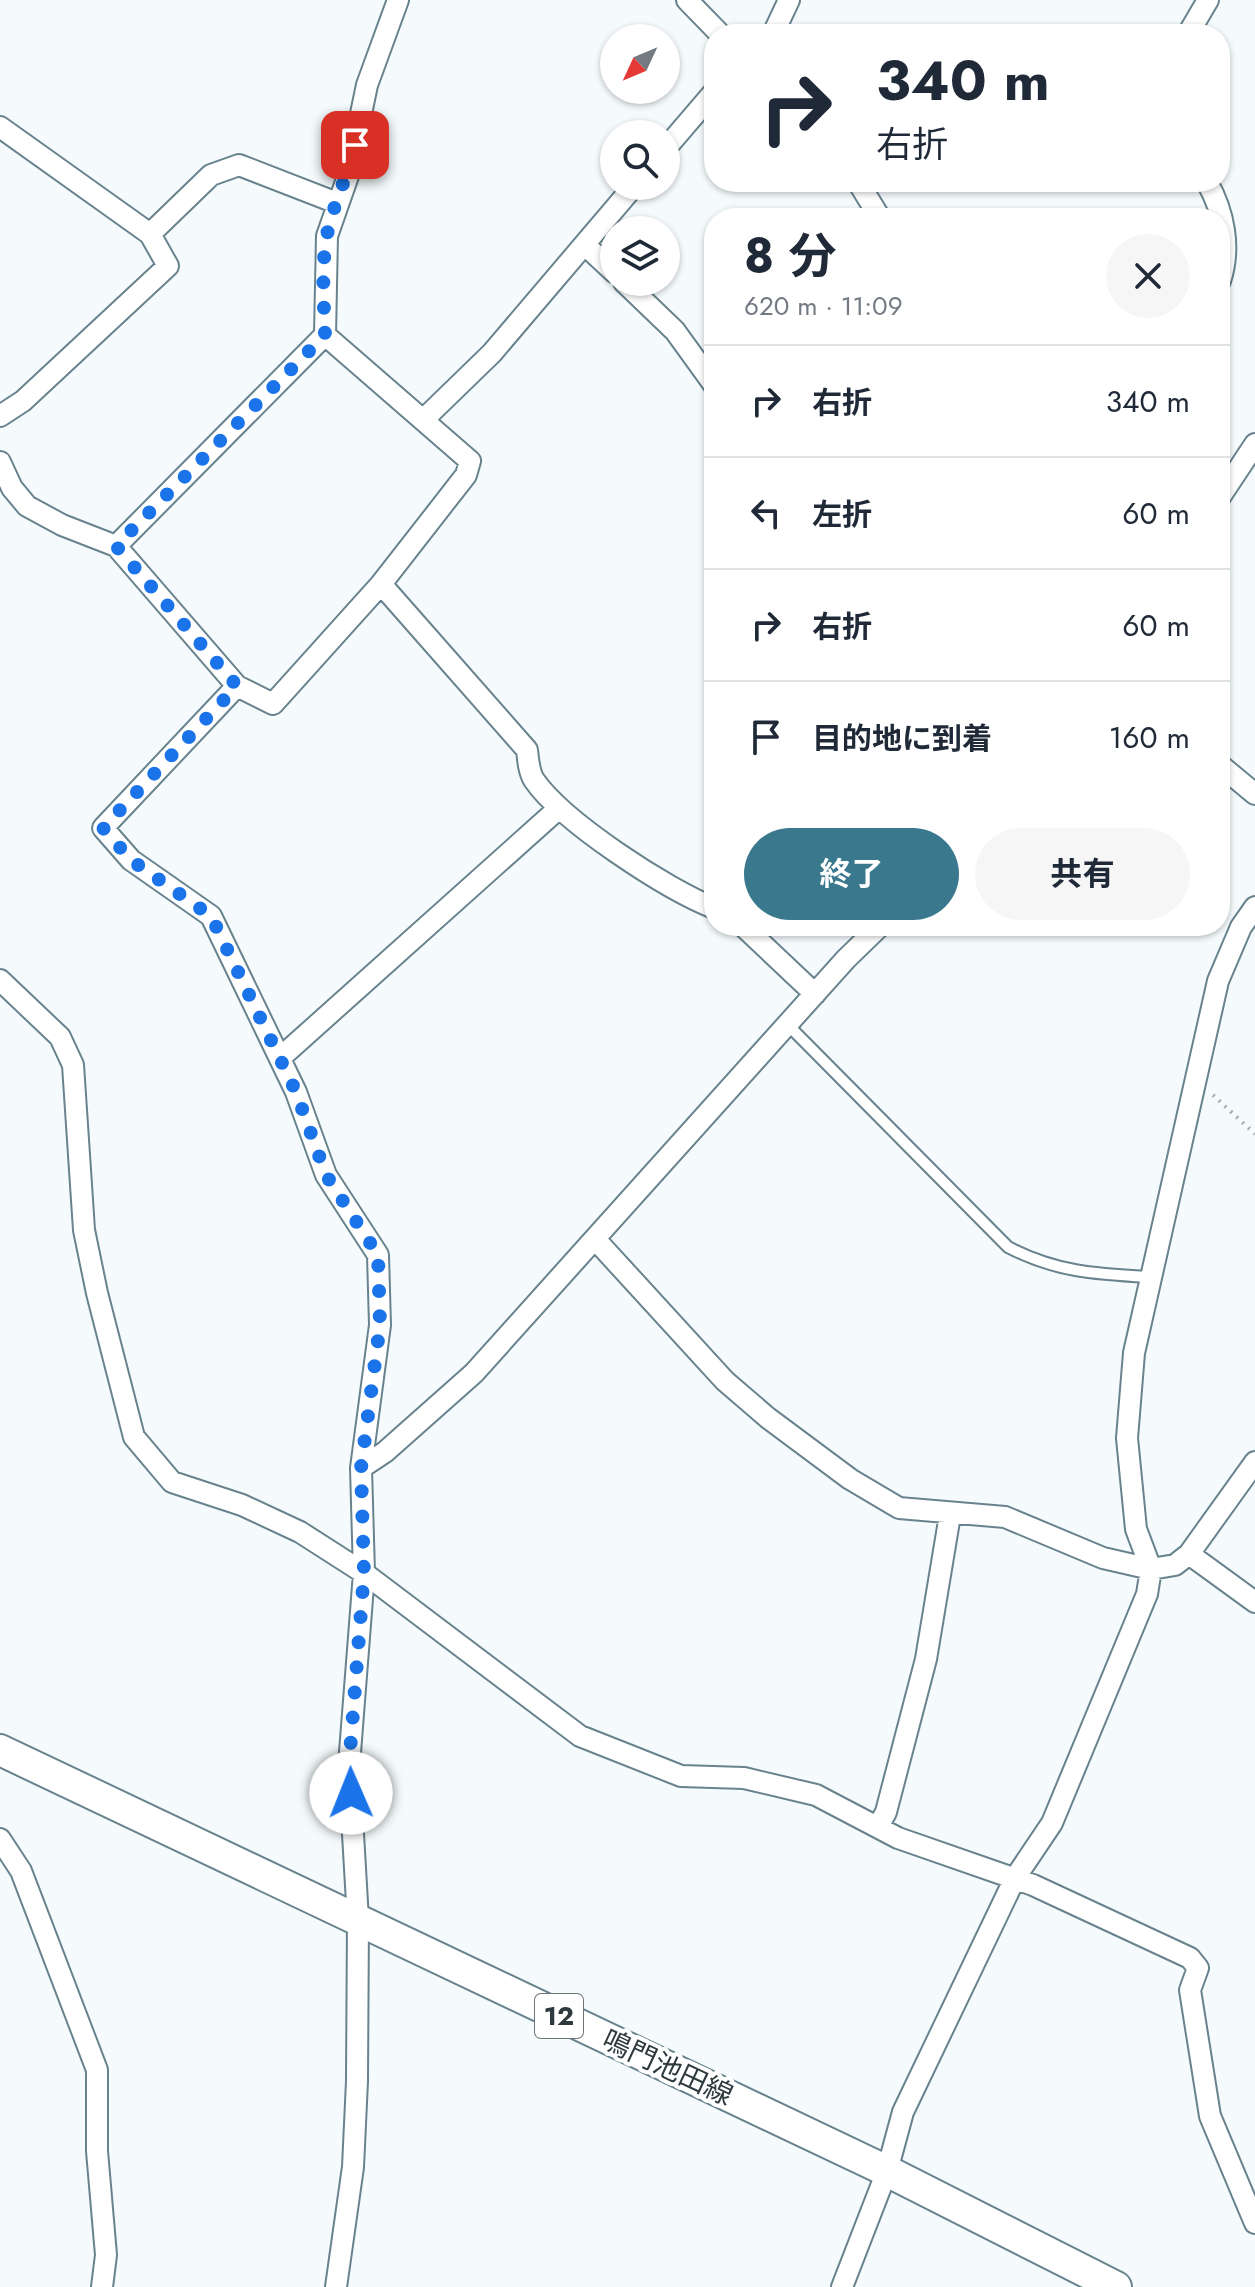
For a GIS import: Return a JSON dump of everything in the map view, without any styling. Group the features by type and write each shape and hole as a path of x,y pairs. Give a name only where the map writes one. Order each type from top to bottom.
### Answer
{"main road":[{"name":"鳴門池田線","path":"0,1750 887,2171 1116,2287"}],"street":[{"path":"116,546 325,335 323,281 327,236 348,176 367,85 398,0"},
{"path":"687,0 710,24"},
{"path":"778,24 789,0"},
{"path":"1194,24 1208,0"},
{"path":"680,132 704,104"},
{"path":"0,127 150,234 168,266 23,401 0,416"},
{"path":"150,234 211,175 239,165 337,203"},
{"path":"423,420 492,353 622,200"},
{"path":"585,245 600,259"},
{"path":"639,296 675,331 704,371"},
{"path":"0,462 12,488 27,506 62,525 116,546 237,686 273,704 381,584 466,475 470,461 325,335"},
{"path":"1230,482 1255,444"},
{"path":"381,584 527,750 532,777 558,809 681,895 704,904"},
{"path":"237,686 103,828 131,860 211,916 280,1058 326,1175 378,1255 380,1325 361,1468 364,1573 349,1765 358,1920 353,2167 336,2287"},
{"path":"1230,773 1255,794"},
{"path":"280,1058 558,809"},
{"path":"842,2287 887,2171 903,2112 1015,1878 1052,1823 1147,1594 1151,1569 1136,1529 1127,1438 1134,1353 1149,1277 1174,1189 1218,981 1241,927 1255,907"},
{"path":"754,936 815,994"},
{"path":"361,1468 385,1452 474,1373 870,936"},
{"path":"0,980 60,1037 73,1065 84,1230 134,1437 172,1482 242,1505 300,1532 364,1573 580,1736 681,1776 744,1778 816,1795 898,1838 1015,1878 1190,1958 1198,1968 1190,1990 1210,2116 1255,2223"},
{"path":"595,1239 725,1381 768,1418 850,1479 899,1508 950,1515 1005,1517 1103,1558 1151,1569 1175,1565 1189,1554 1255,1462"},
{"path":"878,1827 886,1812 926,1659 950,1515"},
{"path":"1189,1554 1255,1602"},
{"path":"0,1839 21,1871 97,2070 97,2151 106,2255 102,2287"}],"lane":[{"path":"789,1026 1008,1247 1040,1264 1081,1273 1149,1277"}],"path":[{"path":"1194,1084 1205,1088 1255,1134"}],"route":[{"path":"351,1793 349,1765 364,1573 361,1468 380,1325 378,1255 326,1175 296,1092 226,941 211,916 201,906 131,860 103,828 237,686 116,546 325,335 323,281 327,236 348,176 355,145"}]}
